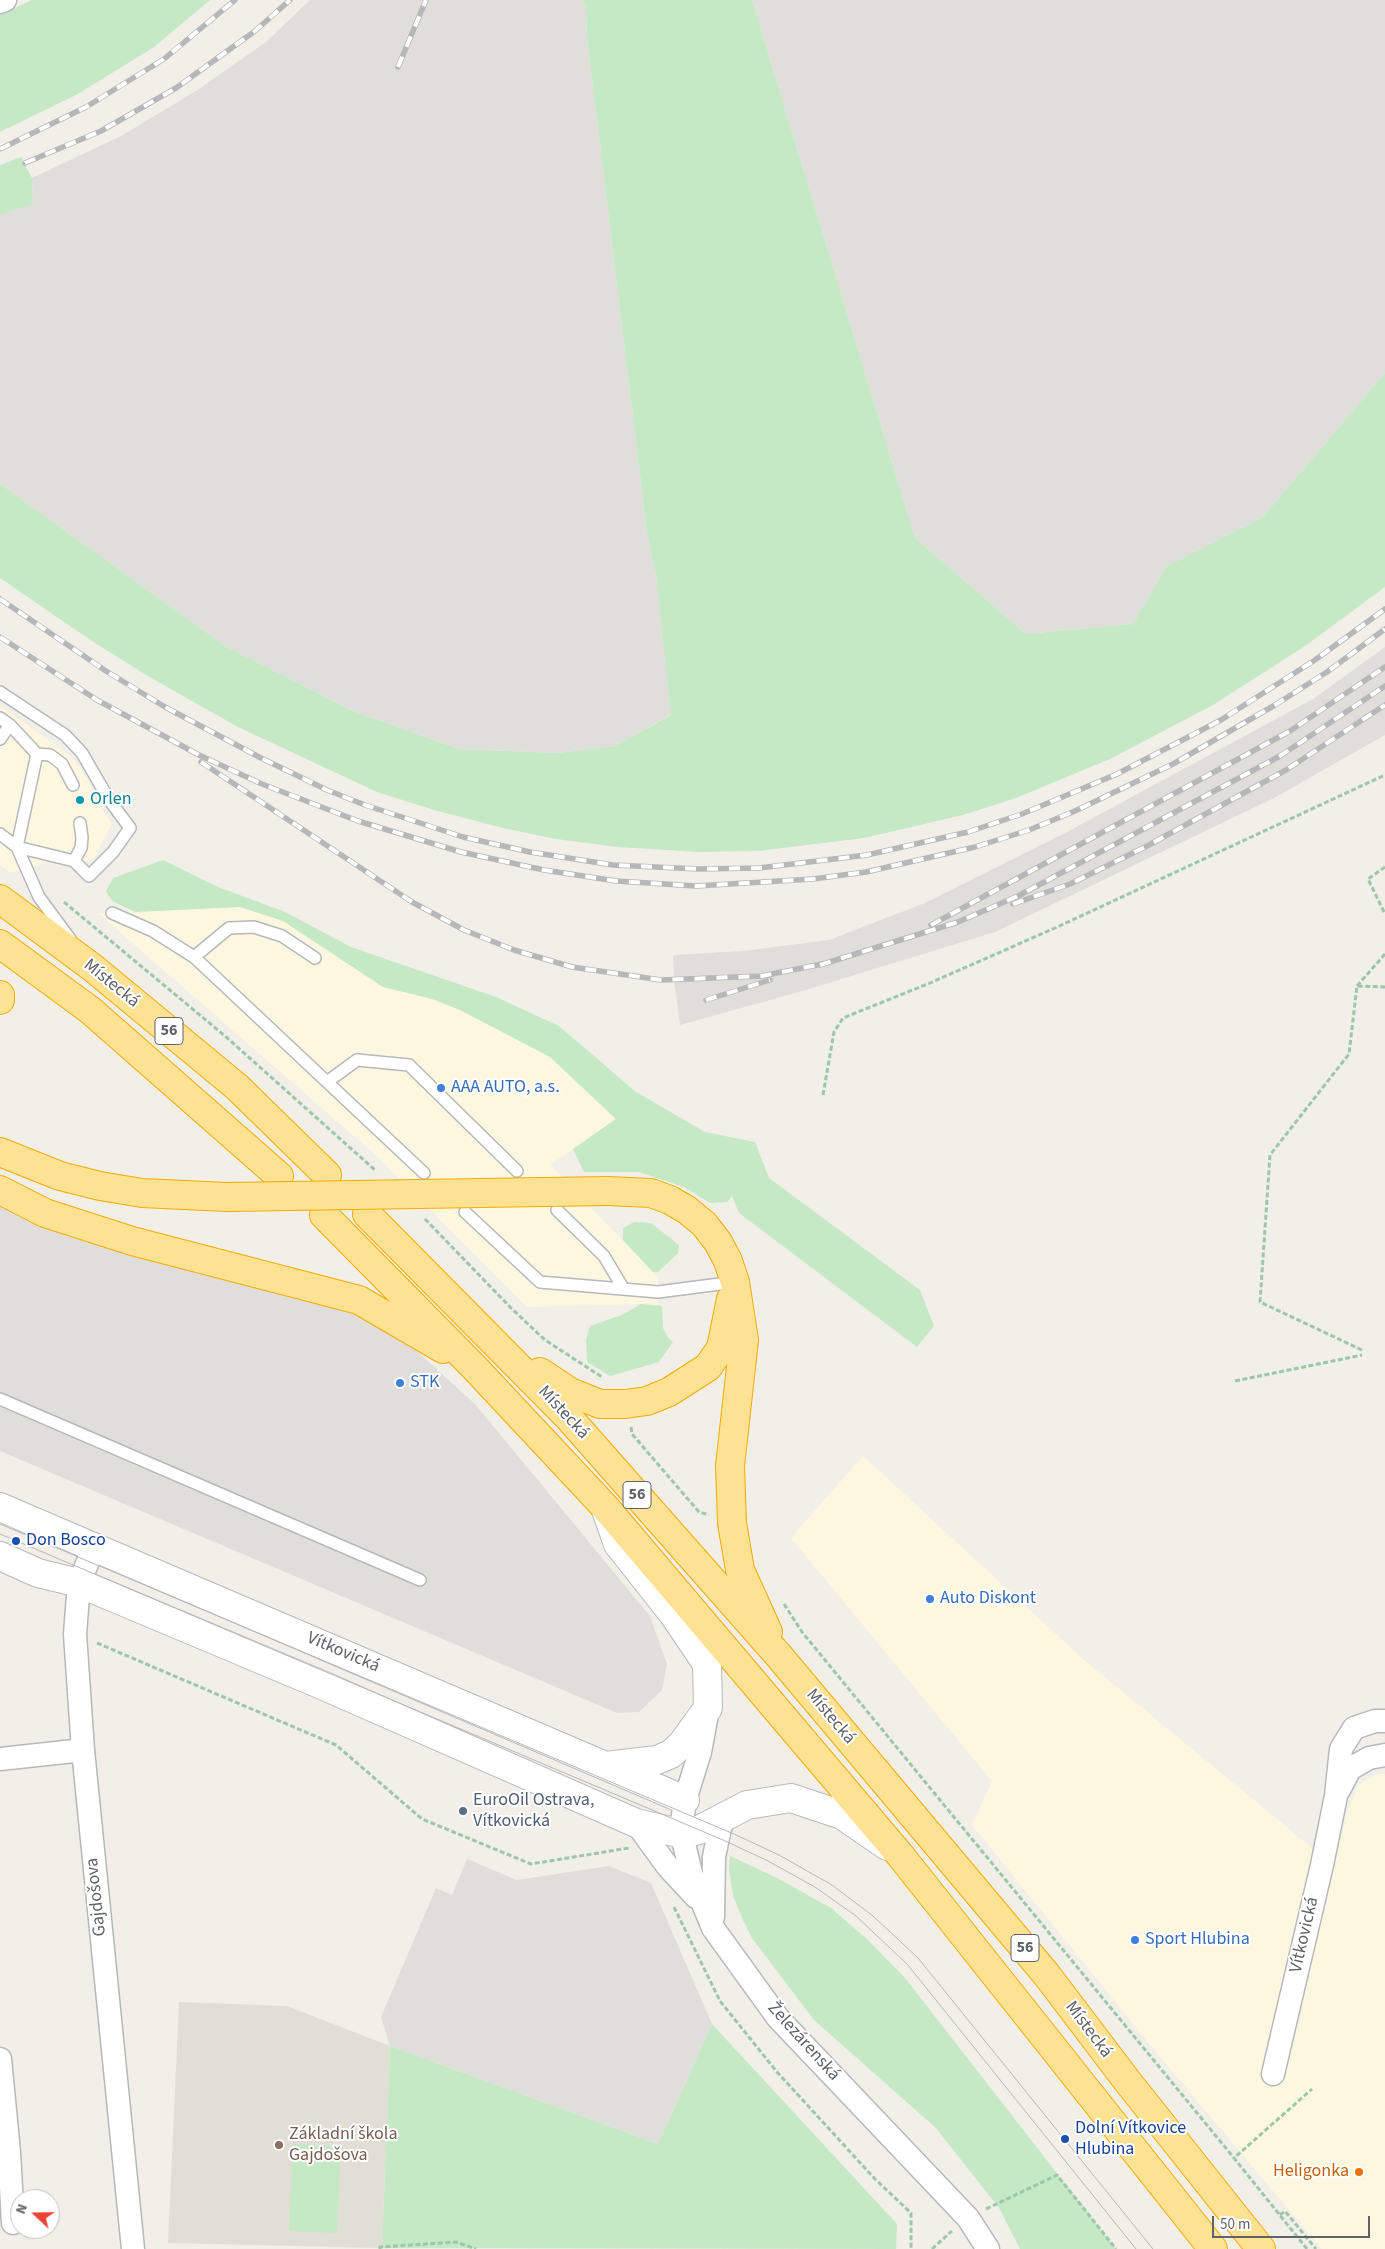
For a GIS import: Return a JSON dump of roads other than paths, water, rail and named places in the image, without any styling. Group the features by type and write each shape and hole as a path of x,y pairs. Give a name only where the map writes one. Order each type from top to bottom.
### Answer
{"highway":[{"name":"Místecká","path":"0,898 93,968 236,1087 327,1175"},
{"name":"Místecká","path":"0,944 90,1010 279,1176"},
{"path":"0,995 0,1000"},
{"path":"0,1152 60,1176 100,1186 142,1193 227,1197 582,1190 651,1193 670,1200 687,1210 704,1224 718,1242 728,1262 734,1282 744,1340 730,1466 732,1523 740,1570 779,1656"},
{"path":"0,1190 45,1213 132,1242 359,1300 474,1368"},
{"name":"Místecká","path":"367,1214 492,1338 569,1418 779,1656 1046,1974 1128,2082 1261,2249"},
{"name":"Místecká","path":"324,1215 474,1368 605,1507 900,1855 1213,2249"},
{"path":"492,1338 570,1392 600,1404 625,1404 647,1401 669,1392 708,1367 721,1348 734,1282"}],"street":[{"path":"0,2 5,0"},
{"name":"Vítkovická","path":"0,1507 601,1766 685,1800"},
{"path":"601,1766 657,1760 671,1754 682,1744 708,1708 707,1664 674,1615 618,1544 605,1507"},
{"name":"Gajdošova","path":"94,1547 79,1583 75,1634 82,1750 133,2249"},
{"path":"0,1556 38,1573 79,1583 322,1686 634,1835 704,1905"},
{"name":"Železárenská","path":"708,1708 700,1752 682,1813 683,1834 692,1877 712,1928 778,2018 968,2218 988,2249"},
{"name":"Vítkovická","path":"1273,2074 1336,1796 1342,1750 1354,1728 1375,1721 1385,1722"},
{"path":"0,1759 82,1750"},
{"name":"Vítkovická","path":"1336,1796 1350,1769 1369,1758 1385,1755"},
{"path":"634,1835 683,1834 699,1830 747,1805 790,1798 842,1815 900,1855"},
{"path":"712,1928 714,1857 720,1828 725,1817"},
{"path":"0,2059 4,2152 10,2199"}],"lane":[{"path":"0,692 65,735 82,753 108,798 130,828 113,852 89,876 74,861 17,846 0,834"},
{"path":"0,739 5,721"},
{"path":"5,721 37,754 50,755 62,764 73,785"},
{"path":"37,754 17,846 40,897 93,968"},
{"path":"74,861 81,848 80,823"},
{"path":"112,913 153,931 194,957 424,1173"},
{"path":"194,957 229,928 254,927 282,936 314,958"},
{"path":"327,1082 356,1060 409,1065 517,1171"},
{"path":"557,1210 604,1256 623,1288"},
{"path":"465,1212 540,1282 658,1292 734,1282"},
{"path":"0,1399 420,1580"}],"tram line":[{"path":"0,1524 734,1834 779,1855 832,1885 873,1916 918,1958 1153,2249"},
{"path":"0,1534 723,1840 766,1860 815,1887 856,1916 907,1964 1136,2249"}],"railway":[{"path":"0,149 86,107 164,59 235,0"},
{"path":"25,163 101,131 176,88 255,31 290,0"},
{"path":"398,67 426,0"},
{"path":"0,599 106,671 165,707 261,758 327,790 365,805 463,837 530,852 613,865 699,869 759,868 867,855 968,832 1022,814 1117,774 1221,720 1315,660 1385,609"},
{"path":"0,637 97,700 199,755 262,784 358,821 461,852 544,870 616,881 696,886 813,879 866,872 975,847 1029,830 1075,811 1173,764 1275,705 1327,672 1385,629"},
{"path":"931,925 1290,731 1385,667"},
{"path":"820,965 958,922 1018,896 1280,756 1385,686"},
{"path":"1013,904 1070,884 1147,846 1286,770 1385,705"},
{"path":"201,762 412,902 464,930 514,950 572,967 661,980 762,976 827,963"},
{"path":"706,1000 770,980"}],"place":[{"name":"Orlen","path":"80,800"},
{"name":"AAA AUTO, a.s.","path":"441,1088"},
{"name":"STK","path":"400,1383"},
{"name":"Don Bosco","path":"16,1541"},
{"name":"Auto Diskont","path":"930,1599"},
{"name":"EuroOil Ostrava, Vítkovická","path":"463,1811"},
{"name":"Sport Hlubina","path":"1135,1940"},
{"name":"Dolní Vítkovice Hlubina","path":"1065,2139"},
{"name":"Základní škola Gajdošova","path":"279,2145"},
{"name":"Heligonka","path":"1359,2172"}]}
